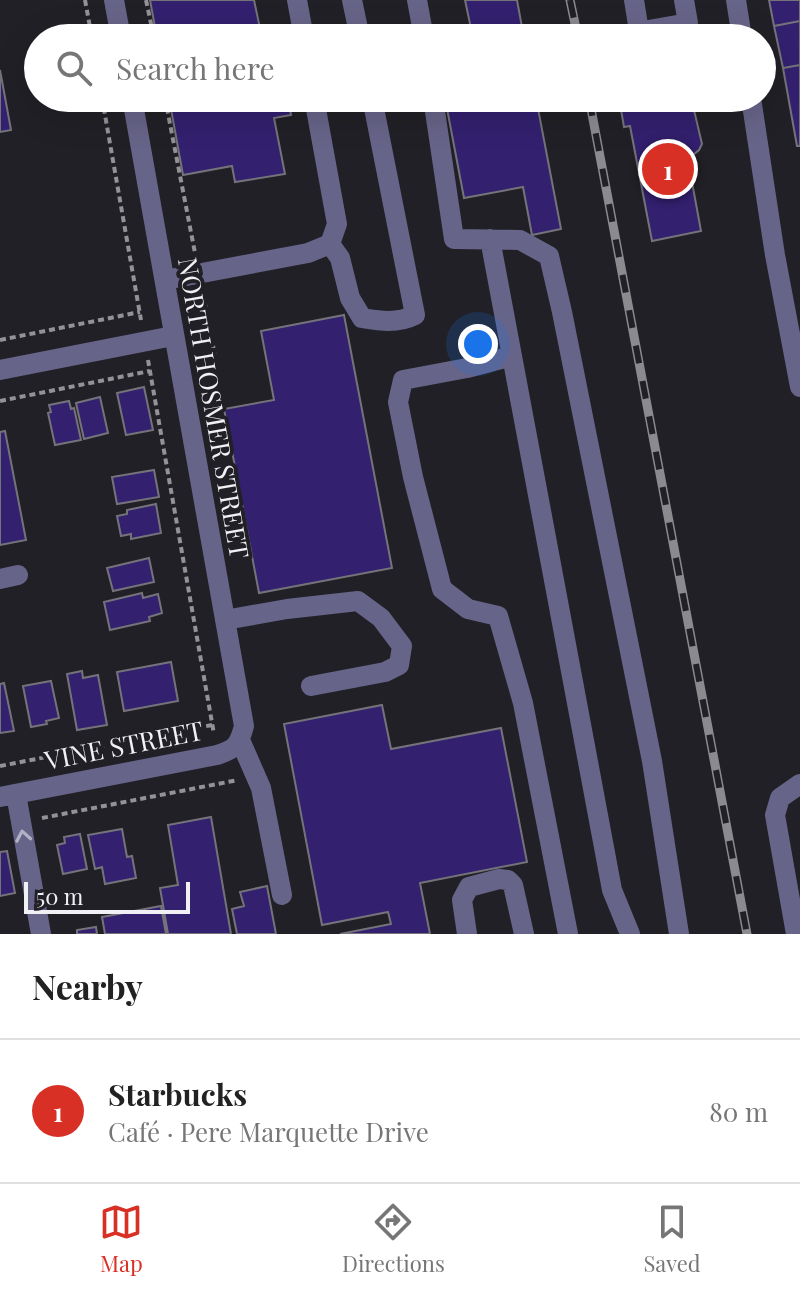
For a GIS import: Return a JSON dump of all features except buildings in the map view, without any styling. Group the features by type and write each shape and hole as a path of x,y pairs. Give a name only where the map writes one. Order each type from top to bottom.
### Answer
{"street":[{"path":"114,0 118,24"},
{"path":"297,0 301,24"},
{"path":"352,0 357,24"},
{"path":"417,0 421,24"},
{"path":"634,0 638,24"},
{"path":"682,24 688,23 684,0"},
{"path":"736,0 740,24"},
{"name":"NORTH HOSMER STREET","path":"135,112 225,620 242,733 266,809 282,895"},
{"path":"165,280 308,253 330,244 337,224 317,112"},
{"path":"330,244 340,258 350,298 362,318 385,322 415,315 375,112"},
{"path":"435,112 454,239 520,240 549,256 652,761 679,934"},
{"path":"753,112 775,255 800,383"},
{"path":"490,239 612,890 630,934"},
{"path":"0,370 173,336"},
{"path":"512,356 403,380 398,402 413,477 442,589 468,609 498,616 523,703 568,934"},
{"path":"225,620 358,601 381,618 402,646 399,665 385,672 311,686"},
{"name":"VINE STREET","path":"8,795 217,755 232,750 242,733"},
{"path":"796,934 775,815 780,798 800,784"},
{"path":"8,795 21,823 41,934"},
{"path":"467,934 462,900 464,893 469,887 499,879 508,880 513,885 524,934"}],"path":[{"path":"85,0 89,24"},
{"path":"146,0 151,24"},
{"path":"104,112 217,755"},
{"path":"168,112 215,356"},
{"path":"0,340 140,312"},
{"path":"0,401 150,371"},
{"path":"0,766 212,725"},
{"path":"21,823 256,777"}],"railway":[{"path":"570,0 575,24"},
{"path":"592,112 747,934"}],"place":[{"name":"Starbucks","path":"668,169"}]}
